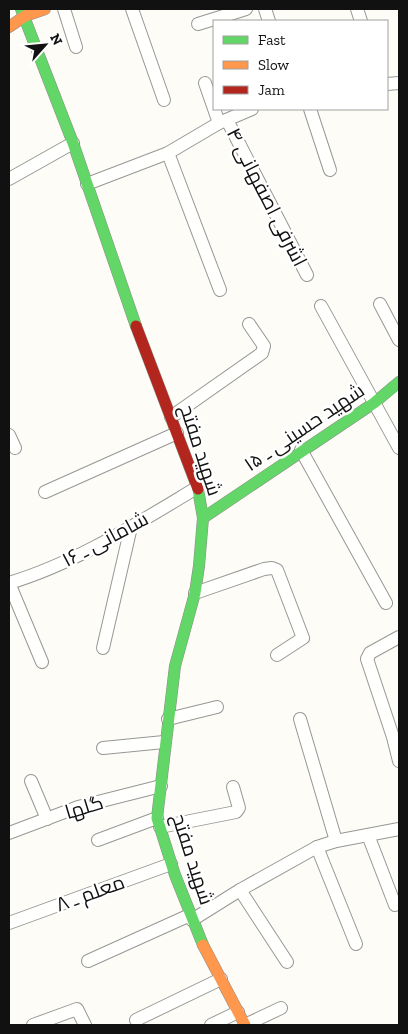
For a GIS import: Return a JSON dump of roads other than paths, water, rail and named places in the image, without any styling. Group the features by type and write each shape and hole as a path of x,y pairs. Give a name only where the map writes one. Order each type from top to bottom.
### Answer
{"street":[{"path":"9,27 24,11 45,9"},
{"path":"64,9 76,47"},
{"path":"132,9 164,100"},
{"path":"198,24 246,9"},
{"name":"شهید مفتح","path":"24,11 73,143 125,297 198,487 203,518 195,593 175,666 164,742 158,823 171,864 200,940 245,1025"},
{"name":"اشرفی اصفهانی ۴","path":"205,83 213,100"},
{"name":"اشرفی اصفهانی ۴","path":"217,110 307,275"},
{"path":"87,184 168,153 223,122 250,110"},
{"path":"310,110 330,170"},
{"path":"9,179 73,143"},
{"path":"168,153 220,290"},
{"path":"380,304 399,340"},
{"path":"321,306 399,448"},
{"path":"171,417 262,353 264,346 249,324"},
{"name":"شهید حسینی ـ ۱۵","path":"203,518 301,450 374,403 399,382"},
{"path":"45,492 177,433"},
{"path":"9,435 15,448"},
{"path":"301,450 386,603"},
{"name":"شامانی ـ ۱۶","path":"9,583 47,569 131,527 198,487"},
{"path":"104,648 131,527"},
{"path":"195,593 264,569 272,568 277,570 303,638 277,655"},
{"path":"9,583 42,662"},
{"path":"399,637 370,653 367,659 396,736 399,762"},
{"path":"168,719 217,707"},
{"path":"300,719 336,841"},
{"path":"103,748 164,742"},
{"path":"31,780 47,819"},
{"name":"گلها","path":"9,833 78,807 161,786"},
{"path":"98,840 158,823 236,812 239,808 233,787"},
{"path":"88,961 191,917 317,847 336,841 399,829"},
{"path":"368,835 395,905"},
{"path":"317,847 356,944"},
{"name":"معلم ـ ۸","path":"9,923 171,864"},
{"path":"240,890 287,962"},
{"path":"136,1020 221,980"},
{"path":"245,1025 281,1008"},
{"path":"33,1025 77,1009 85,1025"},
{"path":"211,1025 238,1012"}]}
